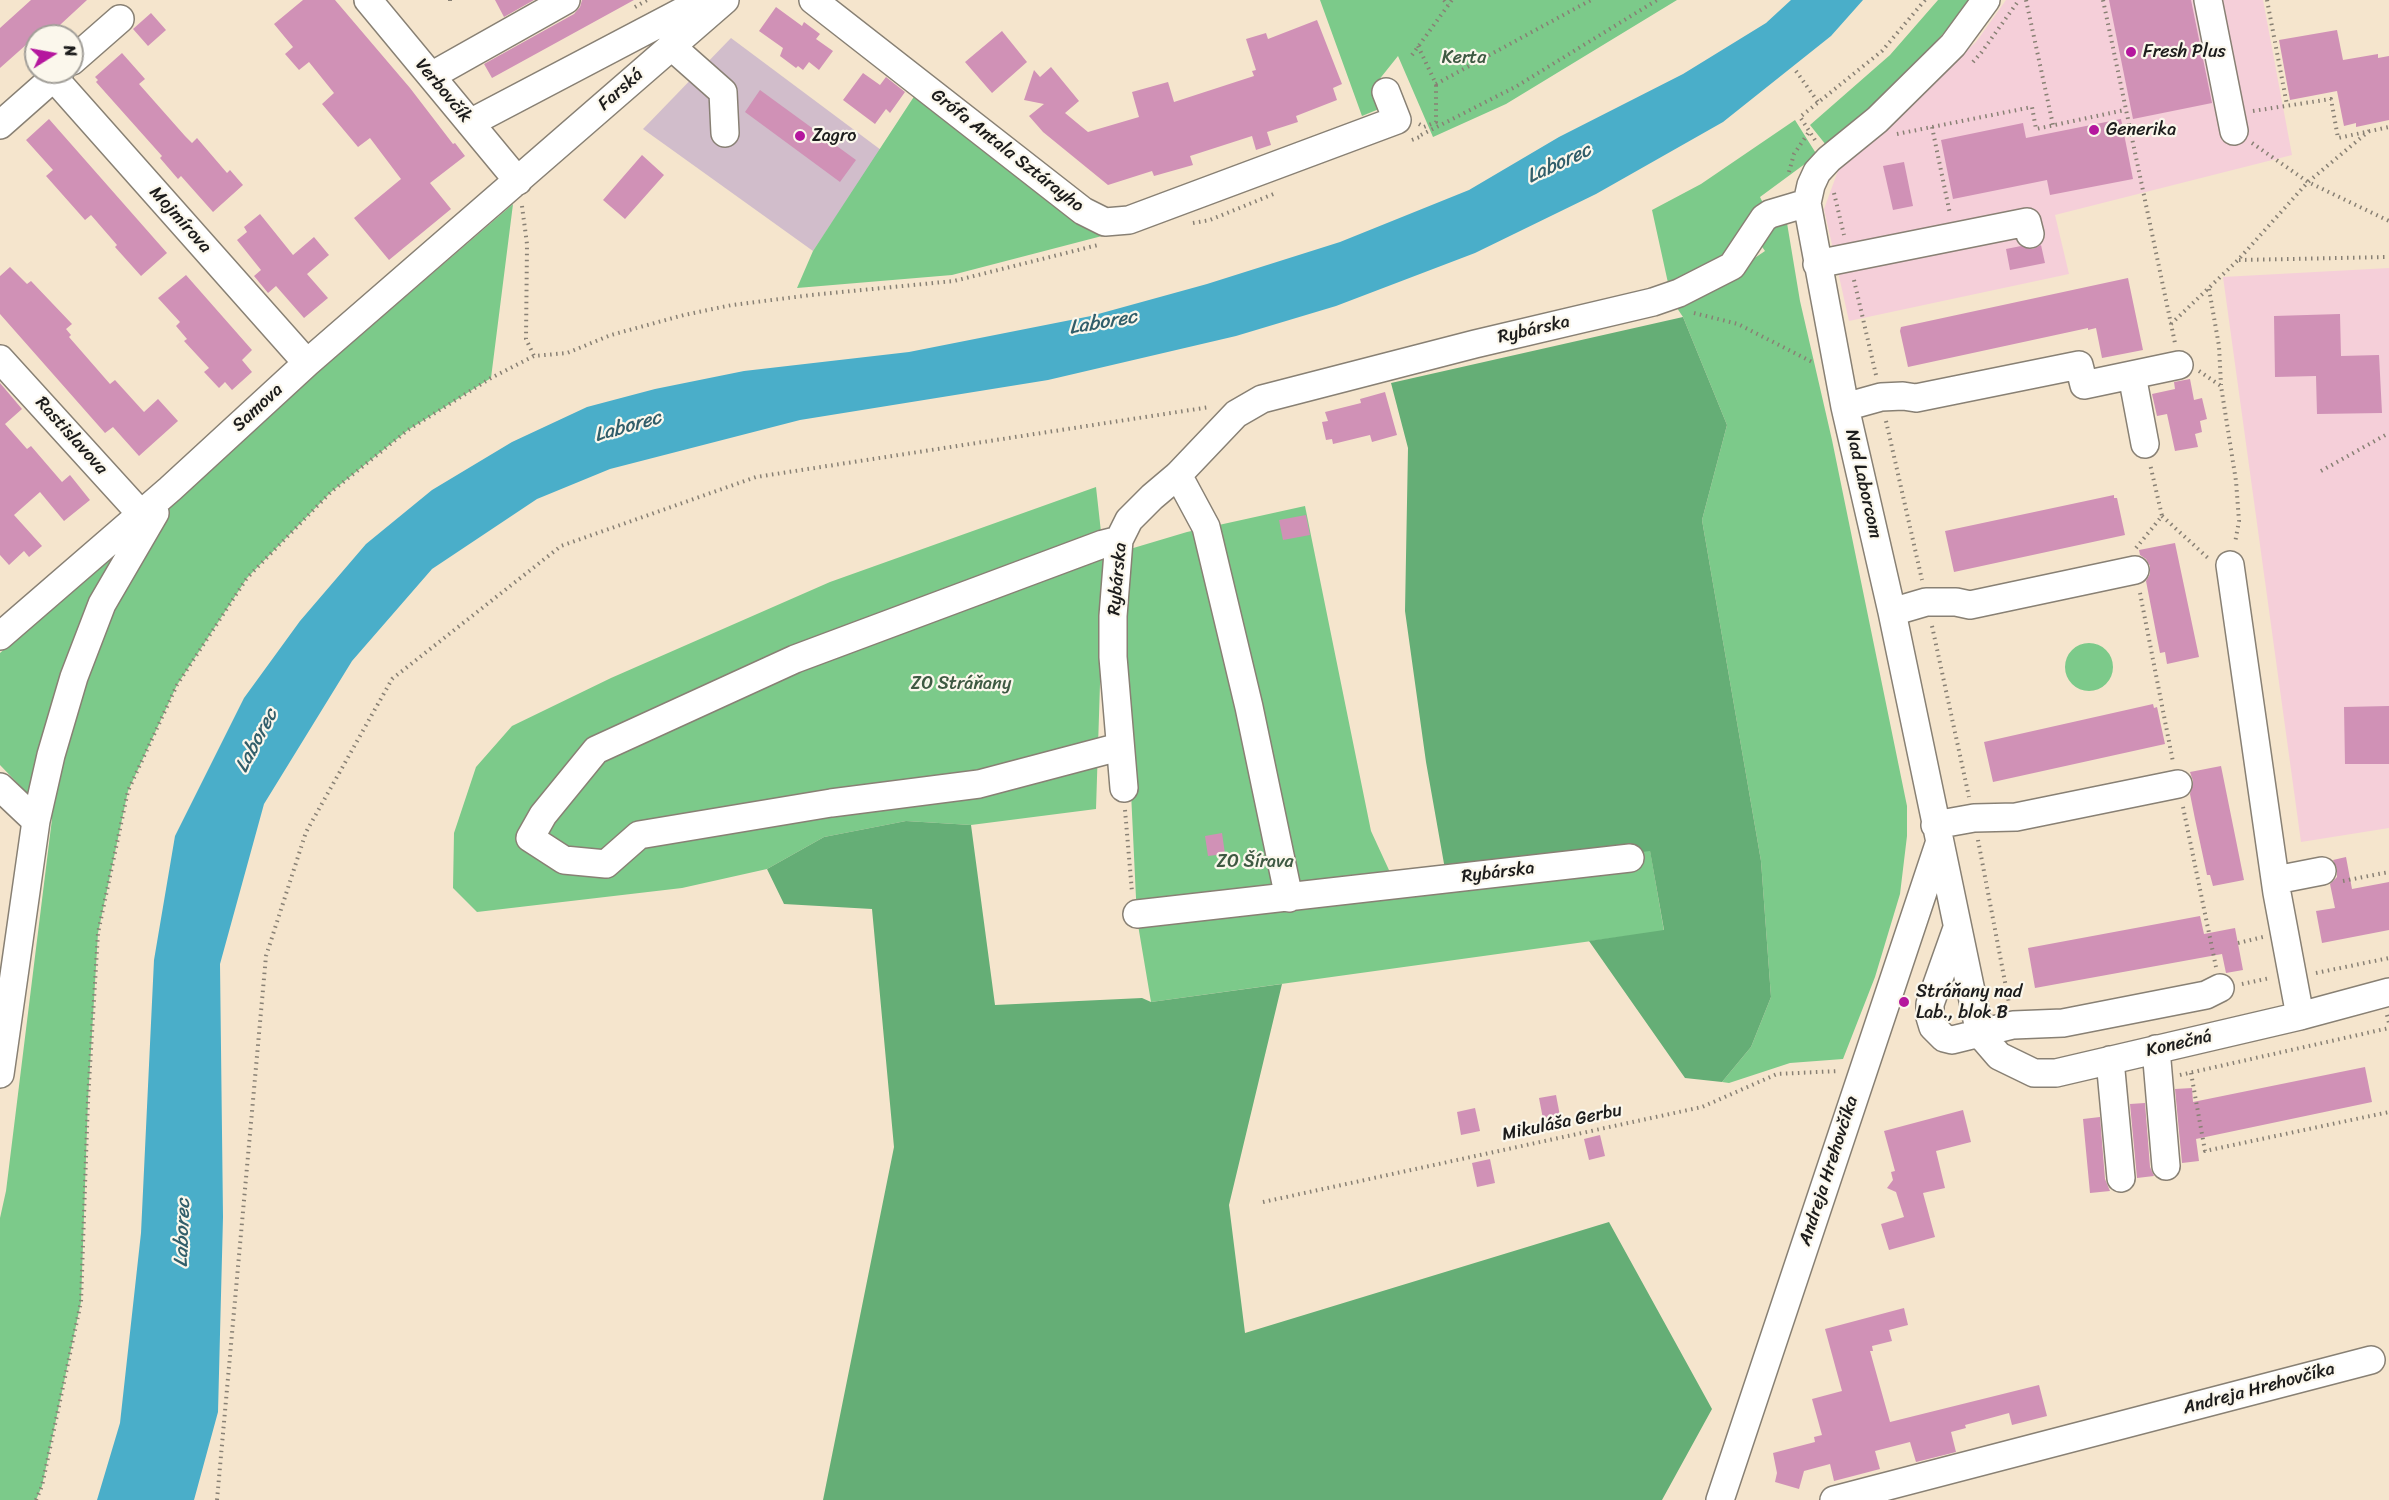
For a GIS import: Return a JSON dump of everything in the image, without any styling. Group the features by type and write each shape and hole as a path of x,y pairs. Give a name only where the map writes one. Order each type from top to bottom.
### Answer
{"street":[{"name":"Verbovčík","path":"368,0 519,181"},
{"path":"431,76 566,0"},
{"path":"470,123 704,0"},
{"name":"Farská","path":"519,181 725,0"},
{"name":"Grófa Antala Sztárayho","path":"813,0 1083,211 1105,222 1129,220 1399,132"},
{"name":"Nad Laborcom","path":"1980,1034 1892,612 1845,407 1807,203 1817,172 1829,159 1877,120 1953,45 1986,0"},
{"path":"2208,0 2232,123"},
{"path":"84,51 120,19"},
{"path":"671,46 723,92 725,133"},
{"path":"0,125 46,84"},
{"name":"Mojmírova","path":"74,84 307,363"},
{"path":"1386,92 1399,132"},
{"name":"Samova","path":"0,636 170,489 307,363 519,181"},
{"name":"Rybárska","path":"1124,788 1113,657 1113,616 1119,540 1129,520 1178,475 1236,414 1262,399 1474,344 1653,303 1726,271 1732,266 1764,218 1770,214 1807,203"},
{"path":"1817,264 2027,222 2030,234"},
{"name":"Rastislavova","path":"0,359 141,514"},
{"path":"1845,407 1881,398 1903,396 1916,398 2079,365 2084,385 2179,365"},
{"path":"2132,375 2145,444"},
{"path":"1178,475 1206,527 1249,707 1289,898"},
{"path":"0,1074 36,822 51,755 71,688 102,604 170,489"},
{"path":"1119,540 1102,544 795,660 596,750 543,815 530,838 564,860 606,864 639,835 831,803 979,784 1119,747"},
{"path":"2230,565 2276,880 2300,1016"},
{"path":"1892,612 1926,602 1956,602 1970,605 2135,570"},
{"path":"1937,834 1974,818 2016,817 2178,784"},
{"path":"0,787 36,822"},
{"name":"Andreja Hrehovčíka","path":"1720,1500 1863,1070 1937,834"},
{"name":"Rybárska","path":"1137,914 1630,858"},
{"path":"2276,880 2322,871"},
{"path":"1957,928 1929,1004 1932,1027 1944,1038 1960,1040 2013,1025 2062,1023 2206,995 2220,988"},
{"name":"Konečná","path":"1980,1034 1999,1056 2034,1073 2056,1073 2300,1016 2389,992"},
{"path":"2156,1049 2166,1166"},
{"path":"2110,1060 2121,1178"},
{"name":"Andreja Hrehovčíka","path":"1834,1500 2372,1360"}],"path":[{"path":"1444,0 1448,5"},
{"path":"1412,55 1452,0"},
{"path":"1436,84 1591,0"},
{"path":"1399,132 1422,136 1517,86 1657,0"},
{"path":"1829,159 1800,117 1882,51 1925,0"},
{"path":"2026,0 2053,125"},
{"path":"2103,0 2179,365 2193,366 2221,386"},
{"path":"2267,0 2287,106"},
{"path":"1399,132 1411,117 1424,127 1436,122 1436,84 1419,46"},
{"path":"1796,71 1818,102"},
{"path":"2232,123 2287,106 2331,99 2338,138 2389,127"},
{"path":"1893,135 2032,107 2036,129 2125,110"},
{"path":"2232,123 2308,182 2389,221"},
{"path":"1932,127 1954,236"},
{"path":"2171,324 2238,260 2308,182 2369,131"},
{"path":"1399,132 1422,136"},
{"path":"519,181 527,244 525,339 534,356"},
{"path":"1186,225 1210,220 1285,190"},
{"path":"36,1500 42,1486 81,1302 88,1100 98,933 128,791 177,685 247,578 331,492 408,430 491,378 534,356 567,353 611,335 684,315 732,305 954,281 1105,243"},
{"path":"2238,260 2389,257"},
{"path":"2145,444 2162,516 2208,558 2230,565 2239,521 2236,481 2221,386 2219,346 2209,288"},
{"path":"1653,303 1738,324 1819,366 1817,355"},
{"path":"2321,471 2389,433"},
{"path":"2162,516 2132,553 2220,988"},
{"path":"1124,788 1134,914 1137,914"},
{"path":"2158,1080 2389,1028"},
{"name":"Mikuláša Gerbu","path":"1263,1202 1702,1107 1777,1074 1863,1070"},
{"path":"2191,1072 2205,1151 2389,1112"}],"shaded area":[{"path":"2006,0 2263,0 2292,155 2055,215 2069,274 1849,321 1824,209 1839,168 1976,42"},
{"name":"Zagro","path":"731,38 881,150 813,251 643,129"},
{"path":"2389,268 2389,828 2301,842 2223,277"}],"green space":[{"name":"Kerta","path":"1320,0 1677,0 1506,104 1433,137 1398,56 1378,81 1379,109 1362,116"},
{"path":"1938,0 1973,0 1900,82 1826,145 1810,125 1890,55"},
{"path":"917,92 1102,236 952,275 797,288 813,251"},
{"path":"1795,120 1817,155 1760,197 1765,207 1733,258 1670,292 1652,210 1701,184"},
{"path":"513,204 491,378 408,430 331,492 247,578 177,685 128,791 98,933 88,1100 81,1302 42,1486 36,1500 0,1500 0,1218 6,1191 52,819 0,765 0,653 208,467"},
{"path":"1786,217 1800,301 1832,440 1907,806 1907,836 1900,894 1875,977 1843,1059 1790,1063 1729,1083 1722,1082 1751,1047 1771,997 1761,861 1702,520 1727,425 1683,317 1673,302 1722,280 1765,251 1758,241 1769,224"},
{"path":"1683,317 1727,425 1702,520 1761,861 1771,997 1751,1047 1722,1082 1685,1078 1589,941 1664,930 1650,851 1446,875 1426,762 1405,611 1408,448 1391,383"},
{"name":"ZO Stráňany","path":"1096,487 1104,559 1096,809 971,825 906,821 824,837 767,869 682,888 477,912 453,888 454,833 476,767 512,726 611,678 830,582"},
{"name":"ZO Šírava","path":"1305,506 1371,831 1394,881 1650,850 1664,931 1151,1002 1137,919 1126,687 1125,598 1130,549 1187,532"},
{"path":"2084,643 2094,643 2106,650 2113,662 2113,672 2106,684 2094,691 2084,691 2069,680 2065,672 2065,662 2076,647"},
{"path":"906,821 971,825 995,1005 1142,998 1151,1002 1282,984 1229,1205 1245,1333 1609,1222 1712,1409 1662,1500 823,1500 894,1147 872,909 784,904 767,869 824,837"}],"water":[{"name":"Laborec","path":"1791,0 1863,0 1831,36 1723,122 1596,194 1475,253 1336,306 1236,336 1048,380 800,420 610,469 537,499 432,569 352,661 264,804 220,964 223,1217 218,1412 194,1500 97,1500 120,1423 141,1233 154,960 175,836 244,698 300,621 366,544 432,490 512,442 587,407 655,389 744,371 909,352 1091,316 1207,284 1340,242 1469,190 1559,137 1683,74 1766,23"}],"building":[{"path":"31,0 87,0 61,24 24,24 24,47 0,68 0,28"},
{"path":"303,0 335,0 465,156 430,183 451,209 389,260 354,218 401,179 370,138 358,147 322,104 334,93 309,62 299,70 285,54 293,47 274,24"},
{"path":"495,0 534,0 504,17"},
{"path":"582,0 634,0 492,78 484,64 574,14"},
{"path":"2109,0 2191,0 2212,103 2133,119"},
{"path":"776,7 802,26 804,22 820,34 816,39 833,51 819,70 809,62 803,70 798,66 796,68 780,56 783,48 759,31"},
{"path":"151,13 166,30 148,46 133,29"},
{"path":"1317,20 1342,84 1333,88 1337,100 1296,116 1298,122 1267,132 1271,145 1256,150 1252,136 1190,156 1193,165 1154,176 1152,171 1108,185 1043,132 1029,116 1044,104 1024,100 1034,70 1040,77 1051,67 1079,101 1065,113 1088,132 1139,117 1132,92 1168,82 1174,102 1254,76 1252,71 1256,70 1246,39 1266,33 1268,39"},
{"path":"2337,30 2343,60 2378,54 2378,58 2389,56 2389,120 2356,127 2356,123 2344,126 2337,91 2290,100 2279,40"},
{"path":"1002,31 1027,62 992,93 965,62"},
{"path":"122,53 145,79 139,84 185,136 192,143 197,138 227,173 230,170 243,185 213,212 181,176 178,179 160,158 162,156 96,82 98,80 95,77"},
{"path":"863,73 880,85 886,77 905,92 890,113 886,109 875,124 843,100"},
{"name":"Zagro","path":"760,90 856,160 840,182 745,112"},
{"path":"49,119 167,253 141,276 91,215 85,220 46,176 53,170 26,140"},
{"path":"2121,119 2133,179 2050,195 2047,180 1953,199 1941,140 2023,123 2026,138"},
{"path":"642,155 664,175 625,219 603,200"},
{"path":"1904,162 1913,206 1893,210 1883,166"},
{"path":"260,214 293,255 314,237 329,255 307,274 328,298 304,318 276,286 268,293 254,276 261,270 237,240 247,232 244,227"},
{"path":"2041,245 2045,263 2010,270 2006,249 2021,246 2033,249"},
{"path":"10,267 27,284 31,281 72,324 66,329 71,335 69,337 110,384 115,380 144,412 158,399 178,421 139,456 113,427 105,433 0,314 0,276"},
{"path":"186,275 252,350 242,360 252,372 232,390 225,382 219,388 204,372 209,368 184,341 187,339 176,326 180,322 158,298"},
{"path":"2128,278 2143,350 2102,358 2096,328 2088,330 2088,328 1908,367 1901,327"},
{"path":"2340,314 2341,356 2379,355 2382,413 2317,414 2316,376 2275,377 2274,316"},
{"path":"2190,379 2194,400 2202,398 2207,419 2200,421 2202,432 2195,434 2198,447 2175,451 2167,414 2157,416 2152,394 2175,389 2174,382"},
{"path":"0,383 22,409 5,424 27,449 31,446 62,482 70,475 90,500 64,521 40,492 14,515 42,546 29,557 24,551 9,565 0,555"},
{"path":"1385,392 1397,435 1372,442 1370,435 1333,444 1332,439 1326,440 1322,422 1328,421 1325,412 1361,403 1360,399"},
{"path":"2114,495 2114,498 2117,498 2125,535 1954,572 1945,531"},
{"path":"1306,515 1310,535 1283,540 1279,520"},
{"path":"2175,543 2199,657 2167,664 2165,652 2160,653 2146,581 2150,574 2150,566 2140,555 2139,550"},
{"path":"2153,704 2154,708 2157,707 2165,744 1993,782 1984,742"},
{"path":"2389,706 2389,764 2345,764 2344,707"},
{"path":"2221,766 2244,880 2213,886 2210,875 2207,875 2195,819 2190,794 2193,781 2190,772"},
{"path":"1222,833 1225,854 1208,856 1205,836"},
{"path":"2346,857 2352,889 2389,882 2389,930 2322,943 2316,911 2335,908 2330,884 2337,877 2337,869 2333,860"},
{"path":"2200,916 2204,934 2235,928 2243,970 2226,973 2222,954 2035,988 2028,948"},
{"path":"2365,1067 2372,1102 2196,1139 2199,1161 2182,1163 2175,1089 2192,1088 2193,1102"},
{"path":"1556,1095 1561,1121 1544,1124 1539,1098"},
{"path":"2145,1103 2150,1167 2154,1176 2137,1178 2130,1104"},
{"path":"1475,1108 1480,1131 1461,1135 1457,1112"},
{"path":"1963,1110 1971,1142 1936,1151 1945,1188 1923,1193 1935,1237 1889,1250 1881,1224 1904,1217 1896,1192 1887,1188 1893,1180 1891,1172 1895,1171 1884,1131"},
{"path":"2100,1117 2105,1179 2110,1191 2090,1193 2083,1119"},
{"path":"1600,1135 1605,1156 1589,1160 1584,1139"},
{"path":"1490,1159 1495,1183 1477,1187 1472,1163"},
{"path":"1904,1308 1908,1325 1889,1330 1892,1341 1872,1346 1873,1351 1870,1351 1890,1422 2039,1385 2047,1416 2012,1425 2009,1413 1965,1425 1966,1428 1951,1432 1956,1452 1916,1462 1910,1442 1875,1451 1880,1469 1834,1481 1830,1464 1804,1471 1799,1489 1775,1482 1777,1473 1773,1453 1815,1442 1814,1437 1822,1435 1812,1399 1842,1391 1825,1329"}],"place":[{"name":"Fresh Plus","path":"2131,52"},
{"name":"Generika","path":"2094,130"},
{"name":"Zagro","path":"800,136"},
{"name":"Stráňany nad Lab., blok B","path":"1904,1002"}]}
